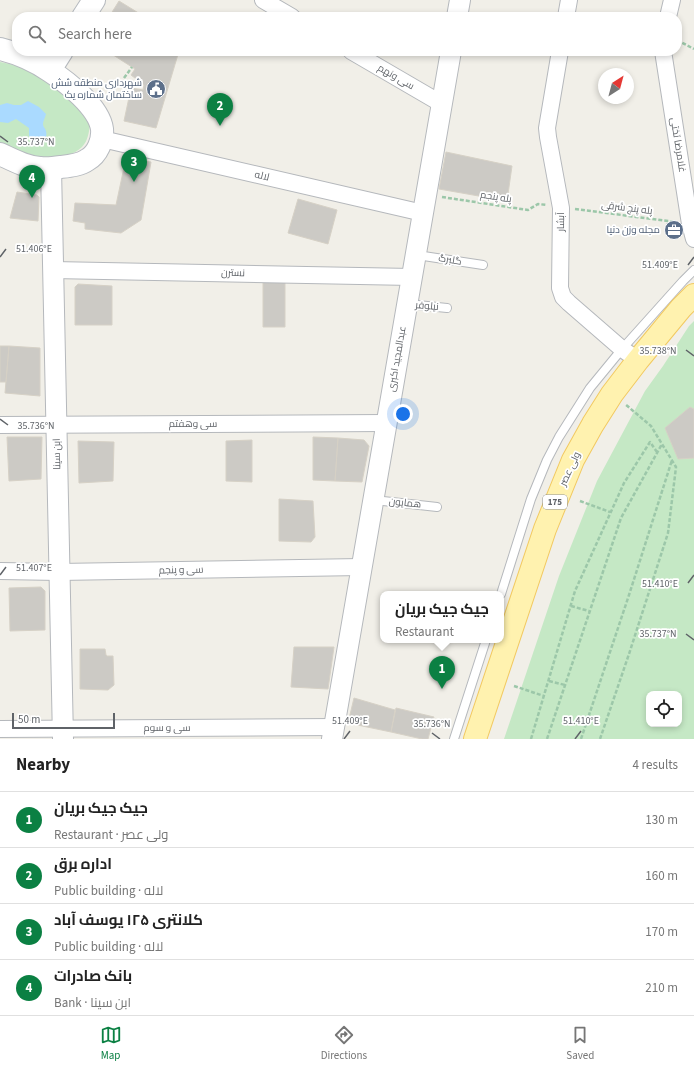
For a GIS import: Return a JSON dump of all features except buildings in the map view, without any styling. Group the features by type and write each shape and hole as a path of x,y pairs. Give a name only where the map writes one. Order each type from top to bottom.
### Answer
{"main road":[{"path":"86,12 94,0"},
{"path":"0,49 12,52"},
{"path":"0,154 21,164 40,169 75,165 88,160 97,150 102,139 102,128 99,119 91,107 76,91 50,70 22,56"},
{"path":"50,70 59,56"},
{"name":"ولی عصر","path":"475,739 545,529 573,460 596,418 612,394 630,354 694,295"}],"street":[{"path":"263,0 283,12"},
{"path":"458,12 460,0"},
{"path":"567,12 569,0"},
{"path":"669,12 672,0"},
{"name":"سی ونهم","path":"360,56 442,104"},
{"name":"عبدالمجید اکبری","path":"333,733 450,56"},
{"name":"آبشار","path":"559,56 547,128 561,208 560,288 564,297 569,303 630,354"},
{"name":"غلامرضا تختی","path":"664,56 690,224 694,239"},
{"name":"لاله","path":"102,139 425,204"},
{"name":"ابن سینا","path":"51,168 63,734"},
{"name":"نسترن","path":"53,270 412,277"},
{"name":"سی وهفتم","path":"0,425 386,423"},
{"name":"سی و پنجم","path":"0,571 59,572 361,567"},
{"name":"سی و سوم","path":"0,729 63,734 333,733"}],"lane":[{"name":"گلبرگ","path":"416,255 483,265"},
{"path":"502,591 531,499 547,460 559,437 590,388 630,354 683,281 694,270"},
{"name":"نیلوفر","path":"407,304 447,308"},
{"name":"همایون","path":"373,500 438,507"},
{"path":"454,739 485,643"}],"path":[{"path":"682,43 694,49"},
{"path":"124,78 132,67"},
{"name":"پله پنجم","path":"425,204 528,210 538,204 561,208"},
{"name":"پله پنج شرقی","path":"561,208 690,224"},
{"path":"600,739 668,532 676,467 651,426 630,407"},
{"path":"531,739 576,591 610,512 624,483 650,442 657,452"},
{"path":"546,739 621,518 662,444"},
{"path":"581,739 672,460"},
{"path":"580,501 610,512"},
{"path":"571,606 589,611"},
{"path":"549,681 565,685"},
{"path":"514,686 544,696"}],"green space":[{"path":"0,62 30,71 57,88 73,102 90,124 87,139 82,147 74,153 64,156 41,157 18,151 0,142"},
{"path":"694,321 694,739 504,739 559,576 597,481 645,391 689,326"}],"water":[{"path":"28,101 39,107 46,114 43,126 46,131 46,137 37,143 30,137 29,128 16,119 8,123 0,122 0,105 7,103 21,105"}],"place":[{"name":"شهرداری منطقه شش ساختمان شماره یک","path":"156,89"},
{"name":"اداره برق","path":"220,126"},
{"name":"کلانتری ۱۲۵ یوسف آباد","path":"134,182"},
{"name":"بانک صادرات","path":"32,198"},
{"name":"مجله وزن دنیا","path":"674,230"},
{"name":"جیک جیک بریان","path":"442,689"}]}
